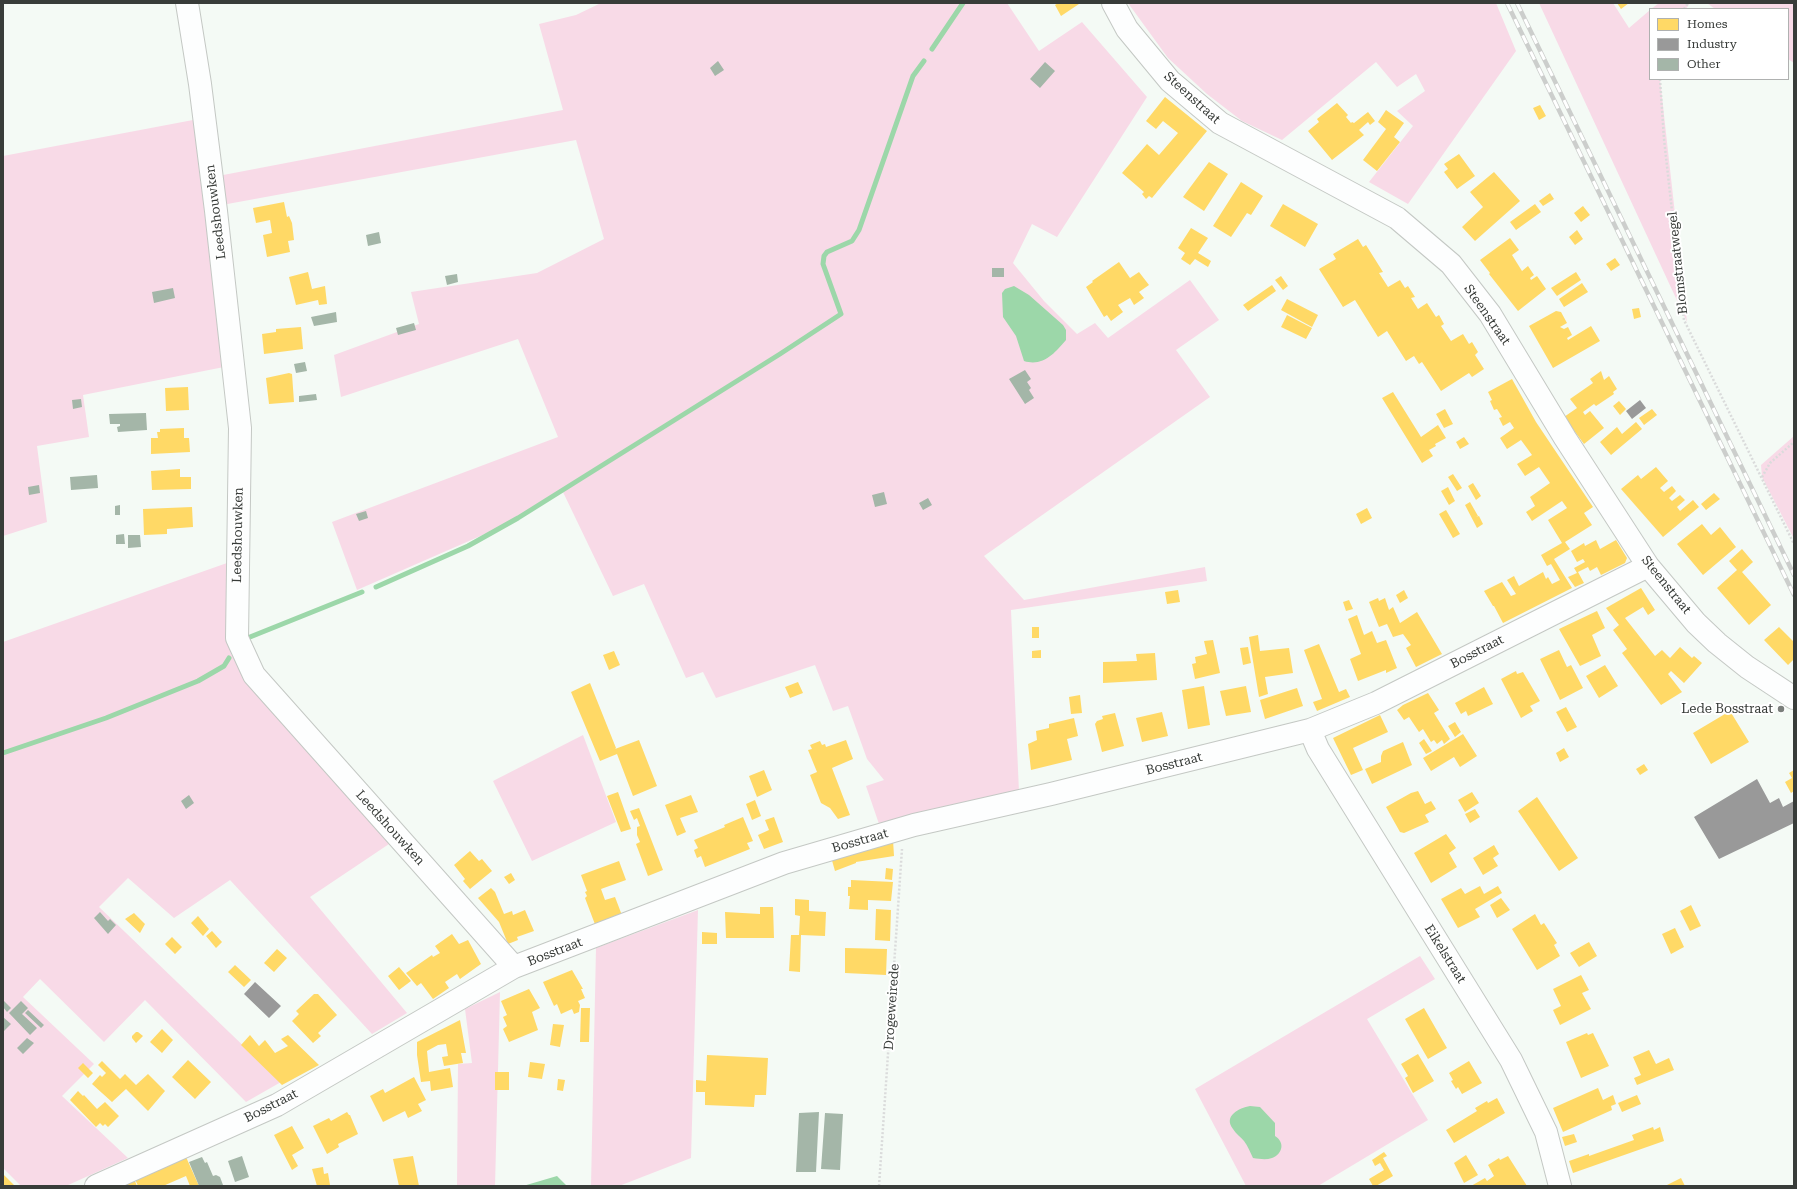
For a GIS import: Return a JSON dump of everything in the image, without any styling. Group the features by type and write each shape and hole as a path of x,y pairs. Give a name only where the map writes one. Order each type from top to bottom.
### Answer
{"street":[{"name":"Leedshouwken","path":"187,3 200,84 216,211 240,428 237,638 254,675 514,967"},
{"name":"Steenstraat","path":"1113,3 1127,29 1170,81 1220,123 1398,218 1451,264 1490,314 1565,438 1648,566 1696,623 1717,643 1748,667 1794,698"},
{"name":"Bosstraat","path":"96,1186 277,1105 514,967 784,863 905,828 1051,794 1310,730 1376,703 1648,566"},
{"name":"Eikelstraat","path":"1310,730 1318,749 1511,1060 1546,1132 1560,1186"}],"path":[{"name":"Blomstraatwegel","path":"1660,80 1664,139 1684,320 1794,544"},
{"path":"1762,477 1770,463 1794,442"},
{"name":"Drogeweirede","path":"879,1186 894,984 900,866 905,828"}],"shaded area":[{"path":"601,3 1007,3 1039,51 1082,22 1147,97 1057,237 1032,224 1013,263 1044,301 1077,334 1095,323 1108,338 1190,280 1219,320 1176,350 1210,397 984,556 1024,600 1205,567 1207,581 1011,610 1019,792 879,824 866,786 884,780 867,759 848,706 833,711 815,665 716,698 703,672 686,678 644,584 613,596 562,490 501,527 357,590 332,522 558,437 518,339 341,397 334,355 419,324 411,292 537,273 604,239 576,140 222,205 218,176 563,110 539,24 576,15"},
{"path":"1128,3 1496,3 1516,51 1408,204 1369,182 1413,126 1397,111 1425,91 1416,74 1397,87 1376,62 1282,140 1242,121 1207,94 1168,58"},
{"path":"1539,3 1613,3 1629,28 1649,11 1649,80 1660,80 1687,322"},
{"path":"1659,3 1690,3 1687,8 1652,8"},
{"path":"1707,3 1794,3 1794,63 1789,60 1789,8 1714,8"},
{"path":"193,120 224,367 83,395 89,437 37,446 47,522 3,536 3,156"},
{"path":"1014,286 1029,295 1063,325 1066,330 1066,340 1048,358 1037,362 1024,361 1016,336 1003,317 1002,293 1005,289"},
{"path":"1794,436 1794,539 1762,477 1761,465"},
{"path":"227,563 227,620 231,654 392,842 310,897 407,1013 372,1034 230,880 174,918 128,878 99,907 281,1082 246,1102 145,1000 104,1042 40,979 23,997 94,1064 62,1096 128,1158 66,1186 21,1186 3,1168 3,642"},
{"path":"583,735 616,822 532,861 493,781"},
{"path":"698,910 691,1158 619,1186 591,1186 596,948"},
{"path":"1420,956 1435,979 1367,1019 1428,1120 1318,1186 1246,1186 1195,1089"},
{"path":"500,992 495,1186 457,1186 458,1064 472,1063 465,1009"},
{"path":"1250,1106 1260,1107 1275,1123 1275,1136 1280,1141 1281,1148 1279,1154 1272,1158 1253,1158 1248,1147 1230,1124 1231,1117 1234,1113"},
{"path":"557,1176 567,1186 523,1186"}],"building: Homes":[{"path":"1058,3 1079,4 1061,16 1055,5"},
{"path":"1617,3 1629,3 1621,9"},
{"path":"1165,97 1207,131 1152,198 1149,196 1146,199 1142,194 1144,192 1122,173 1147,144 1159,155 1178,133 1163,121 1156,129 1146,121"},
{"path":"1337,103 1348,115 1346,117 1351,123 1354,123 1368,112 1375,121 1370,125 1368,122 1359,130 1364,135 1332,160 1308,131 1319,122 1317,119"},
{"path":"1540,105 1546,116 1539,120 1533,108"},
{"path":"1386,110 1404,123 1394,137 1400,142 1377,171 1363,160 1386,129 1378,122"},
{"path":"1459,154 1475,176 1457,189 1444,172 1448,169 1444,164"},
{"path":"1209,162 1228,174 1204,211 1183,197"},
{"path":"1494,172 1520,201 1475,241 1462,227 1483,207 1470,192"},
{"path":"1241,182 1263,196 1251,215 1247,213 1231,237 1213,226"},
{"path":"1550,193 1554,199 1543,206 1539,201"},
{"path":"284,202 287,217 289,216 292,223 294,240 288,241 290,252 267,257 263,235 272,233 270,220 256,223 253,208"},
{"path":"1283,204 1318,224 1305,247 1270,226"},
{"path":"1535,204 1541,212 1516,230 1510,222"},
{"path":"1583,206 1590,215 1581,222 1574,213"},
{"path":"1191,228 1208,238 1198,253 1211,261 1208,267 1195,259 1190,265 1181,259 1185,253 1178,248"},
{"path":"1577,230 1583,239 1575,245 1569,237"},
{"path":"1510,238 1519,250 1512,255 1522,271 1528,266 1534,275 1530,278 1531,280 1537,276 1546,289 1518,311 1480,260"},
{"path":"1358,239 1363,247 1366,245 1383,272 1379,273 1388,287 1400,280 1405,288 1408,286 1415,297 1411,298 1418,309 1427,303 1436,317 1439,315 1444,324 1441,326 1451,341 1463,334 1469,344 1472,342 1478,352 1475,355 1484,369 1472,377 1469,373 1441,391 1422,362 1419,364 1414,356 1406,361 1387,331 1378,337 1355,300 1343,307 1319,269 1336,259 1333,254"},
{"path":"1615,258 1620,265 1611,271 1606,264"},
{"path":"1119,262 1130,278 1139,272 1149,285 1139,292 1144,298 1134,305 1130,298 1118,305 1123,312 1111,321 1107,315 1104,317 1086,287"},
{"path":"308,272 312,289 325,286 327,304 319,305 318,300 296,305 289,277"},
{"path":"1576,272 1581,280 1557,296 1551,288"},
{"path":"1281,276 1288,286 1283,290 1275,280"},
{"path":"1582,283 1588,292 1564,307 1559,299"},
{"path":"1272,285 1276,291 1248,311 1243,305"},
{"path":"1287,299 1318,315 1312,327 1281,310"},
{"path":"1639,308 1641,317 1634,319 1632,309"},
{"path":"1556,311 1561,312 1567,323 1560,327 1564,329 1568,327 1572,335 1567,338 1568,340 1591,326 1600,341 1553,368 1529,326"},
{"path":"1287,315 1312,328 1306,339 1281,327"},
{"path":"301,327 303,349 264,354 262,334 276,332 276,329"},
{"path":"1601,371 1604,380 1609,376 1617,389 1613,392 1614,394 1596,406 1594,404 1583,412 1585,415 1590,411 1604,428 1584,444 1564,417 1577,408 1570,399 1593,383 1590,379"},
{"path":"289,373 292,374 294,402 269,404 266,378"},
{"path":"1512,379 1536,422 1593,507 1584,513 1592,525 1565,542 1570,549 1554,559 1572,588 1503,623 1484,591 1502,582 1511,596 1516,594 1507,580 1514,576 1519,586 1543,572 1546,579 1548,577 1552,584 1560,580 1551,564 1547,566 1541,555 1562,543 1548,520 1567,508 1562,501 1532,521 1526,512 1535,506 1530,497 1550,483 1539,467 1525,476 1517,464 1532,455 1521,440 1507,449 1500,438 1514,428 1510,422 1503,426 1499,418 1502,417 1497,409 1494,410 1490,401 1492,400 1488,392"},
{"path":"188,387 189,410 166,411 165,388"},
{"path":"1393,392 1421,437 1438,425 1446,438 1435,444 1436,446 1429,450 1433,456 1422,463 1382,398"},
{"path":"1619,401 1626,409 1620,415 1613,406"},
{"path":"1445,409 1453,424 1444,428 1436,414"},
{"path":"1652,409 1657,415 1644,425 1639,418"},
{"path":"1636,422 1642,429 1611,455 1600,442 1617,427 1622,434"},
{"path":"184,428 184,438 189,438 190,452 151,454 151,438 158,438 157,432 160,432 160,429"},
{"path":"1464,437 1469,444 1460,449 1456,442"},
{"path":"1656,467 1668,481 1660,488 1664,492 1672,486 1676,491 1669,498 1672,501 1680,495 1685,500 1677,507 1680,511 1693,500 1699,507 1663,537 1621,489 1638,475 1641,479"},
{"path":"180,469 180,477 191,477 191,489 152,490 151,471"},
{"path":"1453,474 1462,488 1457,491 1448,477"},
{"path":"1473,483 1481,496 1476,500 1468,486"},
{"path":"1448,487 1455,501 1449,505 1441,491"},
{"path":"1714,493 1720,499 1706,510 1701,504"},
{"path":"1470,502 1478,516 1476,517 1479,516 1483,524 1477,528 1465,505"},
{"path":"192,507 193,527 167,529 167,534 144,535 143,509"},
{"path":"1367,508 1372,518 1361,524 1356,514"},
{"path":"1446,510 1460,534 1453,538 1439,514"},
{"path":"1702,524 1711,535 1720,527 1736,547 1703,575 1677,544"},
{"path":"1596,540 1600,549 1616,540 1627,558 1625,563 1601,575 1597,567 1590,571 1588,567 1578,572 1584,583 1575,587 1568,577 1577,573 1574,568 1585,562 1583,559 1577,562 1571,551 1584,543 1585,546"},
{"path":"1742,549 1753,562 1742,572 1771,605 1749,625 1717,588 1737,570 1729,561"},
{"path":"1641,588 1655,610 1648,615 1643,607 1625,618 1655,656 1662,650 1670,658 1680,647 1692,658 1694,656 1702,663 1684,683 1671,671 1668,674 1682,692 1661,705 1622,653 1627,649 1613,630 1619,625 1606,608"},
{"path":"1178,590 1180,602 1167,604 1165,592"},
{"path":"1404,590 1408,598 1400,603 1396,595"},
{"path":"1378,598 1379,601 1385,598 1389,610 1393,607 1400,623 1417,612 1442,654 1416,667 1406,648 1411,645 1403,634 1393,637 1387,624 1379,627 1369,602"},
{"path":"1349,600 1353,609 1346,611 1343,602"},
{"path":"1597,611 1605,628 1592,635 1601,656 1580,666 1559,629"},
{"path":"1357,615 1364,635 1372,631 1377,643 1386,640 1397,668 1386,673 1386,670 1358,681 1350,659 1361,654 1348,619"},
{"path":"1032,627 1039,627 1039,638 1032,638"},
{"path":"1779,627 1794,642 1794,659 1788,665 1764,640"},
{"path":"1258,635 1260,651 1289,648 1293,673 1265,677 1268,694 1259,697 1249,637"},
{"path":"1213,640 1220,673 1195,679 1192,664 1196,663 1195,657 1207,654 1204,641"},
{"path":"1319,644 1339,692 1346,689 1350,697 1317,711 1313,702 1322,699 1304,650"},
{"path":"1248,647 1251,663 1243,665 1240,648"},
{"path":"1041,650 1041,658 1032,658 1032,651"},
{"path":"1559,650 1567,667 1571,665 1583,688 1560,700 1540,659"},
{"path":"614,651 620,665 609,670 603,655"},
{"path":"1155,653 1157,680 1103,683 1103,662 1137,661 1136,654"},
{"path":"1605,665 1618,686 1599,698 1586,676"},
{"path":"1516,671 1517,674 1523,672 1540,701 1530,706 1533,711 1521,718 1501,679"},
{"path":"798,682 803,693 790,698 785,687"},
{"path":"590,683 616,748 615,749 639,740 657,786 633,796 617,754 600,761 571,692"},
{"path":"1204,686 1210,725 1188,729 1182,690"},
{"path":"1246,686 1251,712 1226,716 1220,691"},
{"path":"1484,687 1493,704 1468,716 1466,711 1461,714 1455,703"},
{"path":"1297,688 1303,706 1265,719 1260,700"},
{"path":"1428,693 1439,710 1434,713 1450,739 1444,744 1442,740 1437,744 1434,740 1431,742 1423,729 1419,732 1409,717 1404,720 1397,710 1403,705"},
{"path":"1080,695 1082,713 1071,714 1069,697"},
{"path":"1566,707 1577,727 1567,732 1556,712"},
{"path":"1730,711 1749,742 1711,764 1693,733"},
{"path":"1162,712 1168,736 1142,742 1136,718"},
{"path":"1115,713 1124,746 1102,752 1095,724 1097,721 1103,719 1102,716"},
{"path":"1380,715 1388,732 1353,748 1363,770 1351,775 1333,738"},
{"path":"1074,718 1078,736 1067,739 1072,760 1031,770 1028,744 1037,740 1036,731 1049,728 1049,724"},
{"path":"1455,722 1461,732 1455,737 1448,726"},
{"path":"1463,734 1477,756 1460,767 1454,757 1431,771 1423,758"},
{"path":"1424,739 1432,751 1426,754 1419,743"},
{"path":"846,740 853,759 832,768 850,815 838,819 830,808 821,803 810,775 817,772 808,750 812,749 810,745 820,741 822,745 825,744 826,747"},
{"path":"1403,742 1412,765 1372,784 1365,769 1381,762 1383,751"},
{"path":"1564,748 1569,757 1560,762 1556,753"},
{"path":"1644,764 1648,770 1640,775 1636,769"},
{"path":"764,770 772,790 757,797 749,776"},
{"path":"1794,770 1794,791 1791,793 1785,782 1792,778 1789,773"},
{"path":"1418,791 1425,804 1431,801 1436,809 1425,815 1429,822 1404,833 1400,832 1386,807 1411,793"},
{"path":"618,792 631,829 621,832 607,796"},
{"path":"1472,792 1479,803 1465,812 1458,800"},
{"path":"691,795 698,812 680,818 686,832 677,836 665,805"},
{"path":"1537,797 1578,858 1559,871 1518,811"},
{"path":"755,800 761,816 752,820 746,804"},
{"path":"639,808 663,870 648,876 636,844 640,842 637,835 637,827 640,826 637,818 634,820 630,811"},
{"path":"1475,809 1480,817 1470,823 1465,814"},
{"path":"743,817 753,841 747,843 750,849 705,867 701,856 697,858 694,850 698,848 694,840 725,827 724,825"},
{"path":"774,817 783,842 764,849 758,835 769,830 765,820"},
{"path":"1446,834 1456,848 1449,853 1457,867 1431,883 1414,853"},
{"path":"893,840 894,856 856,862 835,871 831,857"},
{"path":"1494,845 1499,854 1493,858 1498,866 1483,875 1473,858"},
{"path":"470,851 479,861 482,859 492,871 470,889 463,881 465,879 454,865"},
{"path":"619,861 626,880 601,889 605,900 615,897 623,918 596,927 585,898 587,896 585,892 587,891 581,875"},
{"path":"886,868 893,869 892,880 885,879"},
{"path":"511,873 515,880 509,884 504,877"},
{"path":"851,880 893,882 891,901 868,900 868,910 849,909 850,896 848,896 848,887 851,887"},
{"path":"1480,886 1484,894 1498,886 1502,893 1475,909 1480,917 1458,928 1441,899 1461,888 1465,894"},
{"path":"491,888 495,892 504,914 512,911 513,915 525,910 534,931 517,937 518,940 508,944 499,922 478,898"},
{"path":"1501,898 1510,910 1497,918 1490,905"},
{"path":"795,899 809,900 809,911 826,912 825,936 801,935 800,972 789,971 791,935 799,935 800,916 795,915"},
{"path":"1691,905 1701,926 1690,931 1680,911"},
{"path":"760,907 773,907 774,938 726,938 725,912 760,914"},
{"path":"876,909 891,910 890,941 875,940"},
{"path":"134,913 145,924 140,933 125,919"},
{"path":"1535,914 1541,925 1544,923 1557,943 1554,945 1560,956 1537,970 1512,929"},
{"path":"198,916 209,929 203,936 191,923"},
{"path":"1675,928 1684,947 1671,954 1662,934"},
{"path":"212,931 222,942 216,948 206,936"},
{"path":"702,932 717,933 717,944 702,944"},
{"path":"452,934 459,944 468,940 481,964 460,979 457,974 445,982 449,988 433,999 421,983 417,986 406,973 432,955 433,957 440,953 435,946"},
{"path":"172,937 182,947 175,954 165,944"},
{"path":"1589,942 1597,956 1579,967 1570,953"},
{"path":"845,948 887,949 886,975 845,973"},
{"path":"277,949 287,958 274,972 264,963"},
{"path":"235,965 251,980 244,987 228,972"},
{"path":"399,967 411,981 399,990 388,976"},
{"path":"572,970 583,989 581,989 585,998 578,1001 580,1005 579,1012 574,1014 572,1009 561,1014 557,1004 554,1006 543,982"},
{"path":"1581,975 1589,990 1582,993 1591,1009 1560,1025 1553,1010 1561,1006 1553,989"},
{"path":"529,989 540,1008 532,1012 538,1030 509,1042 503,1029 507,1026 503,1017 507,1015 501,1001"},
{"path":"314,994 318,994 337,1015 318,1033 321,1036 313,1043 292,1021 299,1014 296,1011"},
{"path":"581,1008 590,1008 589,1042 580,1042"},
{"path":"1424,1008 1447,1048 1428,1059 1405,1019"},
{"path":"460,1020 466,1053 461,1053 463,1063 444,1066 442,1057 448,1056 446,1044 438,1045 427,1051 429,1072 450,1068 453,1087 431,1091 430,1081 421,1082 417,1055 417,1042"},
{"path":"553,1024 564,1025 560,1047 550,1045"},
{"path":"162,1029 173,1040 162,1053 150,1042"},
{"path":"136,1032 143,1036 136,1043 132,1036"},
{"path":"1587,1033 1588,1035 1593,1033 1609,1066 1581,1078 1566,1042"},
{"path":"250,1035 259,1046 265,1040 275,1053 288,1046 281,1039 288,1035 319,1065 282,1085 241,1045"},
{"path":"1649,1050 1656,1064 1669,1058 1674,1070 1637,1085 1634,1078 1641,1075 1633,1057"},
{"path":"1418,1054 1434,1081 1413,1093 1405,1078 1408,1076 1401,1064"},
{"path":"707,1055 768,1058 766,1095 755,1095 754,1107 705,1105 705,1092 696,1092 696,1080 706,1081"},
{"path":"188,1060 211,1082 195,1099 172,1077"},
{"path":"102,1061 120,1079 125,1074 136,1085 148,1074 165,1091 148,1111 126,1089 112,1102 92,1084 100,1075 102,1077 106,1073 98,1065"},
{"path":"1469,1061 1482,1083 1462,1094 1458,1087 1456,1089 1451,1081 1453,1080 1449,1073"},
{"path":"530,1062 545,1064 542,1079 528,1077"},
{"path":"83,1063 93,1073 88,1078 78,1068"},
{"path":"495,1072 509,1072 509,1090 495,1090"},
{"path":"414,1077 426,1100 418,1104 422,1111 408,1118 405,1111 383,1122 370,1096 383,1089 385,1093"},
{"path":"558,1079 565,1080 563,1091 557,1090"},
{"path":"1598,1088 1603,1100 1613,1095 1616,1104 1611,1106 1612,1110 1563,1132 1553,1108"},
{"path":"78,1091 83,1096 84,1095 97,1109 105,1102 119,1116 108,1127 105,1124 103,1126 100,1123 96,1127 70,1100"},
{"path":"1637,1095 1641,1104 1622,1112 1618,1103"},
{"path":"1497,1098 1505,1113 1454,1143 1446,1130 1477,1111 1475,1108 1487,1101 1488,1103"},
{"path":"347,1112 350,1115 358,1134 338,1144 339,1147 327,1154 313,1126 329,1118 331,1121"},
{"path":"292,1126 304,1148 292,1155 298,1166 292,1170 274,1135"},
{"path":"1653,1127 1654,1130 1660,1127 1664,1141 1573,1173 1569,1161 1589,1154 1589,1156 1634,1140 1632,1135"},
{"path":"1574,1134 1577,1142 1565,1146 1562,1137"},
{"path":"1384,1152 1387,1156 1383,1158 1393,1176 1376,1186 1373,1186 1369,1179 1384,1170 1380,1163 1375,1166 1372,1160"},
{"path":"1466,1155 1478,1175 1464,1183 1454,1163"},
{"path":"413,1156 419,1186 399,1186 393,1159"},
{"path":"1508,1156 1527,1186 1471,1186 1485,1178 1487,1181 1494,1176 1488,1165 1499,1158 1500,1160"},
{"path":"186,1157 199,1186 190,1186 186,1176 163,1186 138,1186 135,1179"},
{"path":"323,1167 324,1174 328,1173 330,1185 317,1186 312,1169"},
{"path":"3,1174 15,1186 3,1186"},
{"path":"1681,1178 1685,1186 1665,1186"},
{"path":"134,1179 137,1186 119,1186"}],"building: Industry":[{"path":"1640,400 1646,408 1632,419 1626,411"},
{"path":"1757,779 1770,803 1779,798 1783,807 1794,801 1794,823 1719,859 1694,817"},
{"path":"255,982 281,1006 269,1018 244,994"}],"building: Other":[{"path":"718,61 724,70 715,76 710,68"},
{"path":"1045,62 1055,71 1040,88 1030,79"},
{"path":"379,232 381,243 368,246 366,235"},
{"path":"992,268 1004,268 1004,277 992,277"},
{"path":"457,274 458,282 447,285 445,276"},
{"path":"173,288 175,298 154,303 152,292"},
{"path":"336,312 337,322 314,326 311,317"},
{"path":"414,323 416,330 398,335 396,328"},
{"path":"305,362 307,371 296,373 294,364"},
{"path":"1025,370 1031,379 1027,382 1031,388 1029,390 1034,398 1025,404 1009,379"},
{"path":"316,394 317,400 299,402 299,396"},
{"path":"81,399 82,407 73,409 72,400"},
{"path":"146,413 147,430 118,432 117,427 120,426 120,424 110,424 109,414"},
{"path":"97,475 98,488 71,490 70,477"},
{"path":"39,485 40,493 29,495 28,487"},
{"path":"884,492 887,504 875,507 872,495"},
{"path":"928,498 932,505 923,510 919,503"},
{"path":"120,505 120,515 115,515 115,506"},
{"path":"366,511 368,518 359,521 356,514"},
{"path":"124,534 125,544 116,544 116,535"},
{"path":"128,535 140,535 141,547 128,548"},
{"path":"189,795 194,803 186,809 181,801"},
{"path":"100,912 108,921 110,919 116,925 108,934 94,918"},
{"path":"3,1000 11,1008 7,1012 3,1007"},
{"path":"21,1001 28,1008 22,1014 37,1028 30,1035 9,1013"},
{"path":"28,1010 44,1025 41,1028 25,1013"},
{"path":"3,1017 11,1024 3,1032"},
{"path":"27,1038 34,1043 23,1054 17,1048"},
{"path":"819,1112 816,1172 796,1172 799,1113"},
{"path":"825,1113 843,1114 840,1170 821,1169"},
{"path":"242,1156 249,1177 235,1182 228,1161"},
{"path":"202,1157 205,1163 207,1162 213,1176 216,1175 220,1177 223,1185 199,1186 189,1162"}],"waterway":[{"path":"932,49 963,3"},
{"path":"376,587 468,546 518,518 780,354 841,314 823,264 824,256 827,252 852,241 859,230 913,76 924,61"},
{"path":"245,639 362,592"},
{"path":"3,753 106,718 198,681 224,666 229,658"}],"railway":[{"path":"1507,3 1794,595"},
{"path":"1517,3 1794,575"}],"place":[{"name":"Lede Bosstraat","path":"1781,709"}]}
